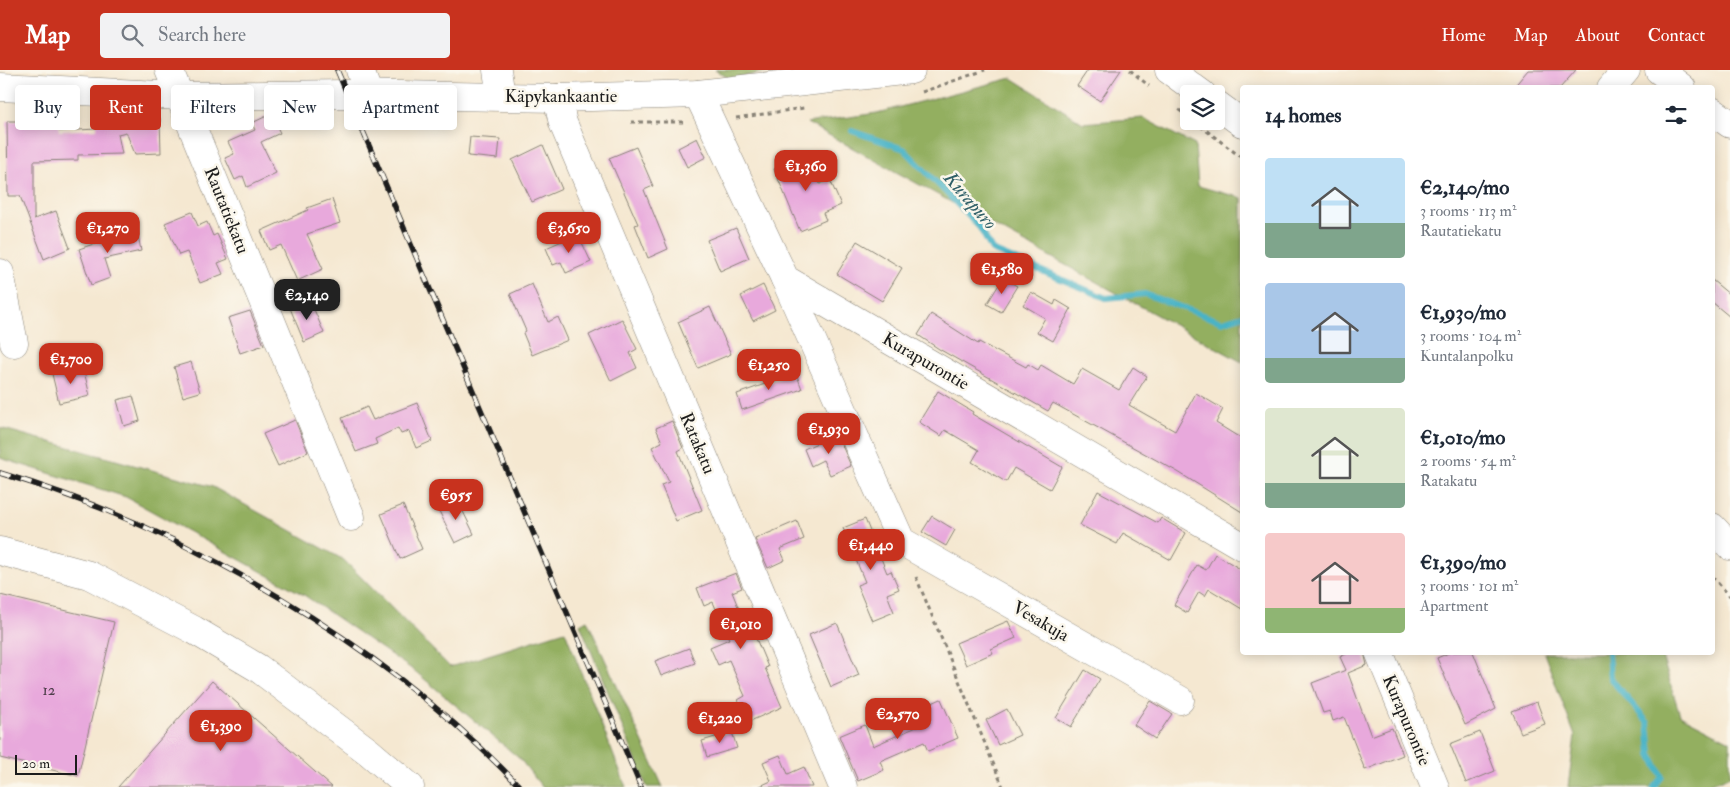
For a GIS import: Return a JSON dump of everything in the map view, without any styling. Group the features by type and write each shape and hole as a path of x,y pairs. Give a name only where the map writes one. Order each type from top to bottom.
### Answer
{"street":[{"name":"Rautatiekatu","path":"169,70 175,85"},
{"path":"360,70 365,85"},
{"name":"Käpykankaantie","path":"457,87 499,83 557,98 698,94 911,70"},
{"path":"1169,70 1190,85"},
{"path":"1614,85 1626,70"},
{"path":"1659,70 1678,85"},
{"name":"Käpykankaantie","path":"0,87 171,96"},
{"path":"698,94 786,279 901,541"},
{"name":"Käpykankaantie","path":"254,96 344,96"},
{"name":"Ratakatu","path":"557,98 563,122 843,787"},
{"path":"1225,111 1240,122"},
{"path":"1715,113 1730,124"},
{"name":"Rautatiekatu","path":"194,130 351,517"},
{"path":"0,273 14,343"},
{"name":"Kurapurontie","path":"786,279 1240,545"},
{"path":"1715,530 1730,546"},
{"name":"Vesakuja","path":"901,541 1180,700"},
{"path":"0,551 89,575 194,630 258,668 369,752 410,787"},
{"name":"Kurapurontie","path":"1380,655 1435,787"}],"path":[{"path":"1206,130 1240,156"},
{"path":"901,541 1003,787"},
{"path":"1715,580 1730,596"}],"green space":[{"path":"715,70 778,70 730,79"},
{"path":"1012,78 1083,123 1143,118 1195,145 1198,186 1240,197 1240,361 807,123 877,113"},
{"path":"0,428 213,487 344,560 450,667 565,631 626,787 542,787 520,759 416,672 304,595 126,497 0,458"},
{"path":"587,620 663,787 647,787 580,624"},
{"path":"1545,655 1662,655 1680,715 1730,741 1730,776 1700,787 1568,787 1575,736"}],"building":[{"path":"1088,70 1121,70 1100,101 1077,86"},
{"path":"1528,70 1576,70 1563,85 1516,85"},
{"path":"264,117 264,130 279,130 280,133 261,142 276,173 247,187 243,176 235,180 225,158 234,154 228,142 255,130 254,122"},
{"path":"7,121 15,121 15,130 160,130 161,153 135,154 126,132 118,134 122,154 78,155 78,160 34,161 34,219 56,211 70,248 44,259 20,196 8,196"},
{"path":"470,137 500,139 498,159 468,156"},
{"path":"697,138 706,157 687,167 678,148"},
{"path":"543,145 562,189 532,202 512,160"},
{"path":"636,147 653,186 644,190 668,249 648,258 635,225 638,224 609,158"},
{"path":"807,154 820,184 830,180 841,205 823,213 826,220 800,231 774,169"},
{"path":"332,199 340,223 307,234 323,269 297,281 281,245 269,250 261,231 308,210 307,208"},
{"path":"192,212 198,226 207,222 213,236 217,234 228,259 218,263 223,274 200,283 187,252 179,255 165,223"},
{"path":"736,228 749,258 720,271 707,240"},
{"path":"137,229 141,251 104,259 110,278 91,285 79,249"},
{"path":"578,234 591,262 566,273 561,262 553,265 546,248"},
{"path":"857,241 902,268 882,301 837,274"},
{"path":"1003,278 1017,286 1001,312 987,304"},
{"path":"1715,282 1730,295 1730,317 1715,304"},
{"path":"532,284 548,322 558,317 568,340 532,355 523,333 526,331 510,294"},
{"path":"763,285 775,310 753,321 741,296"},
{"path":"1031,292 1054,305 1056,300 1071,309 1053,341 1037,332 1045,318 1023,305"},
{"path":"310,300 324,333 304,342 290,308"},
{"path":"710,307 731,354 698,368 678,322"},
{"path":"250,311 264,345 240,353 228,318"},
{"path":"931,314 978,344 979,342 1026,367 1028,364 1038,370 1041,365 1073,384 1082,369 1119,390 1133,367 1147,376 1129,405 1175,431 1196,393 1223,409 1216,423 1240,438 1240,511 1178,472 1053,403 1048,411 918,335"},
{"path":"622,319 637,349 630,353 637,368 611,381 589,335"},
{"path":"191,362 200,392 183,397 174,367"},
{"path":"83,367 90,396 59,403 52,374"},
{"path":"796,373 802,389 742,410 737,394"},
{"path":"938,391 973,412 972,414 1062,467 1050,489 1014,468 1006,482 972,462 979,450 945,430 941,436 919,422"},
{"path":"133,396 140,421 124,426 117,400"},
{"path":"417,403 432,441 416,448 409,431 401,434 398,428 375,439 377,444 356,452 342,418 367,407 373,420"},
{"path":"295,420 308,452 278,466 263,434"},
{"path":"672,421 683,448 678,451 702,510 676,521 661,485 669,482 652,447 662,442 656,428"},
{"path":"837,434 851,466 830,475 823,460 811,466 804,449"},
{"path":"1098,491 1158,523 1161,518 1186,533 1171,560 1123,533 1117,544 1080,525"},
{"path":"457,499 474,534 455,543 438,509"},
{"path":"403,505 422,549 400,559 381,514"},
{"path":"932,516 955,530 946,546 922,532"},
{"path":"865,519 887,573 891,571 899,589 887,594 894,612 872,621 857,585 865,582 843,528"},
{"path":"797,521 804,539 780,549 785,560 768,568 755,539"},
{"path":"1215,554 1240,569 1240,608 1209,589 1205,596 1199,592 1187,613 1174,605 1197,565 1206,570"},
{"path":"736,573 742,588 732,592 748,631 752,629 768,667 765,668 782,707 748,722 738,700 745,696 729,660 718,665 710,647 729,639 713,602 704,606 697,588"},
{"path":"0,595 114,622 78,776 0,758"},
{"path":"1008,621 1016,638 991,649 993,653 966,665 956,643"},
{"path":"837,623 859,675 831,687 809,635"},
{"path":"689,648 695,663 661,676 655,661"},
{"path":"1344,655 1365,655 1367,665 1348,673 1371,736 1392,728 1403,755 1365,770 1344,717 1333,721 1330,711 1323,713 1312,683 1346,670 1340,657"},
{"path":"1444,655 1474,655 1496,709 1465,725 1437,658"},
{"path":"1085,670 1100,679 1071,727 1056,718"},
{"path":"212,681 332,787 118,787"},
{"path":"941,699 958,738 928,751 924,742 880,761 884,770 858,781 839,736 865,725 873,746 919,726 912,712"},
{"path":"1150,701 1172,714 1155,739 1134,725"},
{"path":"1537,702 1545,724 1521,733 1512,711"},
{"path":"1007,709 1020,735 998,745 986,720"},
{"path":"732,732 737,748 707,757 702,741"},
{"path":"1480,732 1495,771 1466,783 1450,744"},
{"path":"780,755 788,774 804,767 812,787 758,787 771,781 763,762"}],"waterway":[{"name":"Kurapuro","path":"852,131 904,149 980,228 992,250 1106,298 1145,294 1222,322 1240,317"},
{"name":"Kurapuro","path":"1608,655 1610,678 1648,723 1651,754 1662,777 1654,787"}],"railway":[{"path":"337,70 641,787"},
{"path":"0,473 70,496 141,525 211,559 280,597 346,640 408,686 467,735 520,787"}]}
